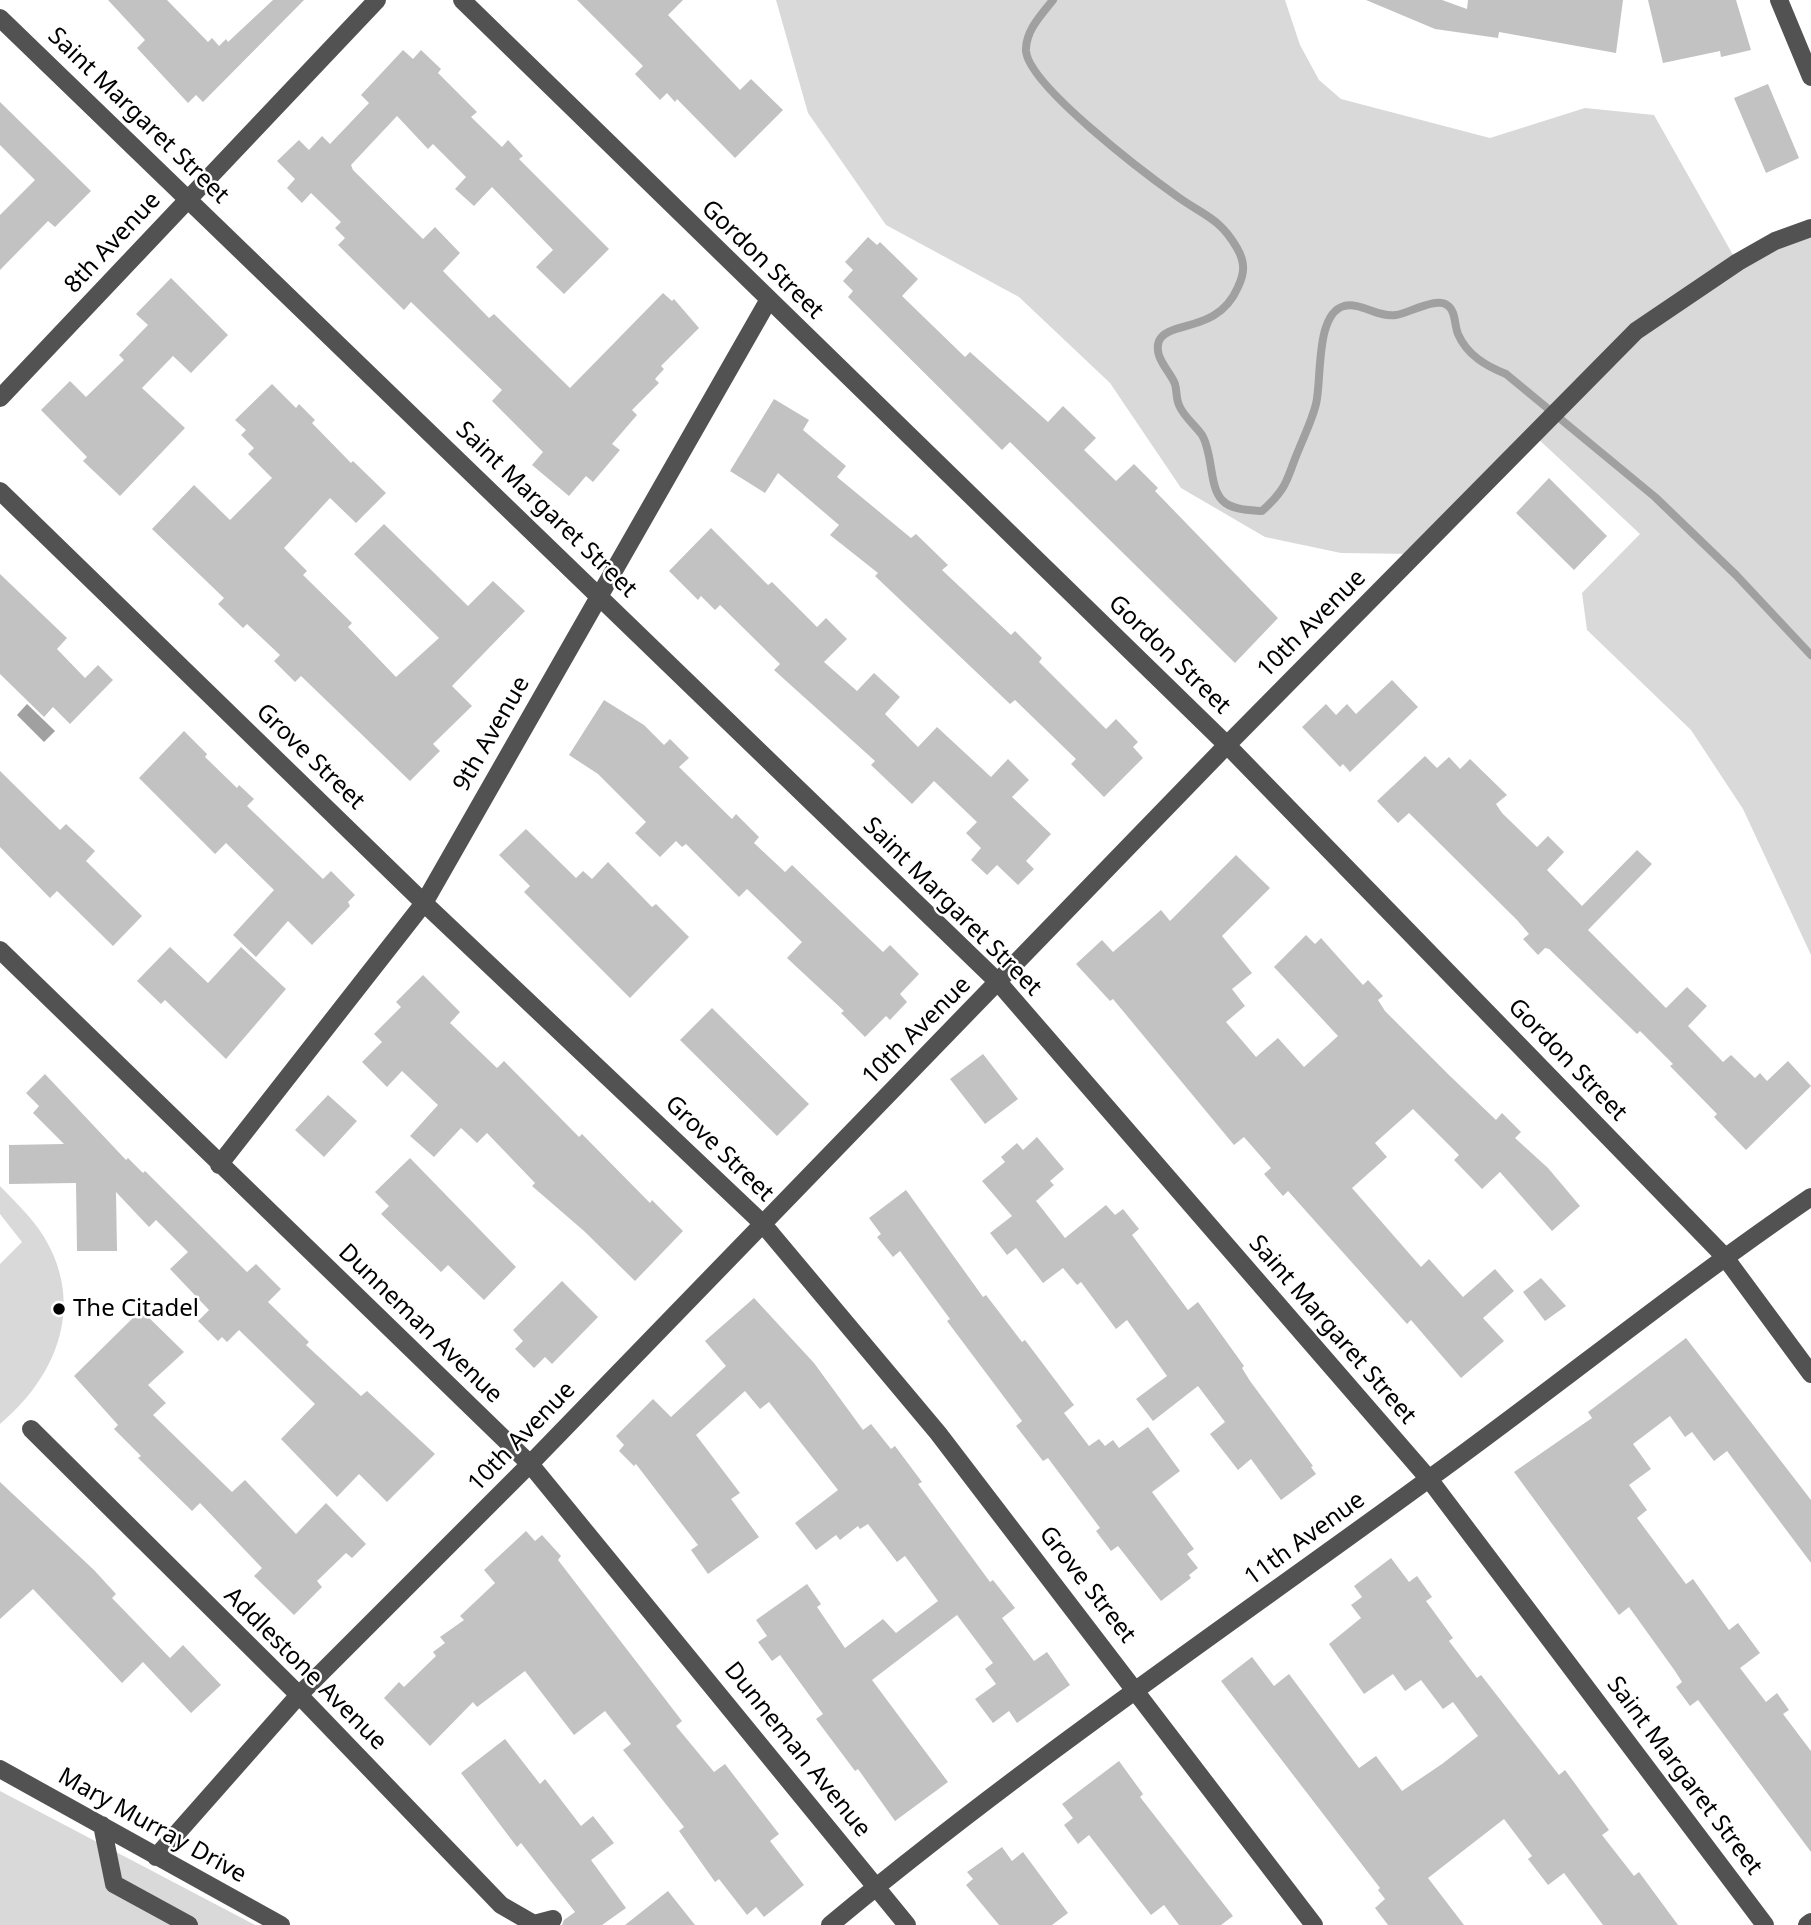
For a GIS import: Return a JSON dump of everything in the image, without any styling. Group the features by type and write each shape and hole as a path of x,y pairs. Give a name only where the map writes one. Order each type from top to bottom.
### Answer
{"street":[{"name":"8th Avenue","path":"0,398 377,0"},
{"name":"Gordon Street","path":"462,0 768,301 1227,745 1724,1256 1811,1374"},
{"path":"1780,0 1811,77"},
{"name":"Saint Margaret Street","path":"0,18 999,983 1429,1479 1765,1925"},
{"name":"10th Avenue","path":"156,1857 299,1695 530,1464 1227,745 1636,331 1738,262 1775,241 1811,228"},
{"name":"9th Avenue","path":"219,1165 424,902 768,301"},
{"name":"Grove Street","path":"0,491 424,902 762,1223 938,1433 1314,1925"},
{"name":"Dunneman Avenue","path":"0,950 530,1464 907,1925"},
{"name":"11th Avenue","path":"830,1925 877,1886 1137,1690 1429,1479 1724,1256 1811,1197"},
{"name":"Addlestone Avenue","path":"31,1429 299,1695 501,1905 534,1924 553,1919"},
{"name":"Mary Murray Drive","path":"0,1769 281,1925"},
{"path":"102,1825 114,1884 189,1925"}],"shaded area":[{"path":"776,0 1285,0 1300,45 1319,80 1341,99 1490,138 1585,108 1654,115 1737,262 1811,228 1811,955 1743,809 1691,730 1587,630 1582,593 1640,534 1534,435 1415,554 1341,553 1265,537 1181,488 1110,383 1019,297 886,225 808,113"},
{"path":"27,704 55,731 44,742 17,715"},
{"path":"0,1186 38,1228 48,1244 58,1269 63,1294 63,1319 58,1342 48,1365 19,1406 0,1424 0,1264 22,1242 0,1214"},
{"path":"0,1791 255,1925 0,1925"}],"building":[{"path":"108,0 167,0 208,42 212,38 219,46 226,39 228,42 273,0 304,0 203,102 196,95 188,103 137,48 145,40"},
{"path":"577,0 683,0 668,15 740,90 751,79 783,110 735,158 677,99 675,102 667,93 660,100 635,74 643,66"},
{"path":"1366,0 1442,0 1467,9 1468,0 1623,0 1616,53 1499,32 1498,38 1435,29"},
{"path":"1648,0 1736,0 1751,50 1721,57 1720,51 1663,63"},
{"path":"403,50 413,59 421,50 441,69 438,73 477,112 471,117 502,147 508,140 523,156 519,159 609,249 564,294 536,267 553,250 492,187 474,206 455,189 466,177 433,144 428,149 397,116 351,165 353,170 423,239 435,227 460,253 443,271 489,318 494,314 570,388 663,293 672,301 674,299 699,328 661,366 664,369 655,379 659,383 632,410 637,415 612,444 620,450 593,482 586,476 569,496 532,465 543,452 492,401 502,390 411,302 404,310 338,245 345,238 335,228 341,222 311,193 302,203 287,188 295,179 277,161 299,140 309,150 322,136 330,144 369,103 361,95"},
{"path":"1768,84 1799,158 1766,173 1734,98"},
{"path":"0,102 91,191 55,227 48,221 0,270 0,215 35,180 0,145"},
{"path":"868,237 877,245 880,242 918,279 902,296 965,357 970,352 1048,422 1063,406 1096,438 1084,450 1116,481 1134,464 1158,488 1155,491 1278,618 1235,663 1010,442 1002,450 848,297 853,291 843,281 853,270 845,262"},
{"path":"171,278 228,335 191,373 173,356 142,388 185,428 120,496 83,461 87,457 41,410 70,381 86,397 124,360 119,355 148,325 136,314"},
{"path":"272,384 296,408 299,404 315,420 312,423 351,463 353,461 386,493 356,523 330,498 284,548 307,571 303,575 352,623 348,627 396,677 439,638 354,554 384,524 468,606 493,581 525,611 452,686 472,706 433,744 440,751 410,781 301,676 295,682 274,661 280,655 247,624 243,628 218,604 224,598 152,529 194,485 230,520 272,478 248,454 254,448 241,435 246,430 235,420"},
{"path":"774,399 809,420 803,430 846,466 837,477 911,538 916,534 948,565 942,570 1011,635 1015,631 1042,658 1039,662 1106,729 1116,719 1138,742 1133,747 1143,758 1104,797 1071,764 1076,759 1015,700 1010,704 875,576 878,573 830,535 839,525 778,473 765,493 730,471"},
{"path":"1549,478 1607,536 1574,570 1516,513"},
{"path":"711,528 768,585 772,582 817,627 826,618 847,639 824,662 857,691 874,673 900,697 885,714 918,747 937,727 991,777 1008,759 1029,780 1012,797 1051,834 1026,861 1034,869 1018,885 997,865 987,875 971,860 981,848 966,833 977,822 934,781 912,804 871,765 875,761 774,670 780,664 720,605 715,610 701,596 698,600 669,571"},
{"path":"0,574 67,638 57,649 85,678 98,665 113,680 70,724 53,707 44,717 0,674"},
{"path":"1392,680 1418,707 1350,772 1343,764 1340,767 1302,727 1326,704 1336,715 1347,704 1356,714"},
{"path":"604,700 644,725 664,745 670,739 689,758 679,767 732,819 736,814 759,837 754,843 785,872 792,865 883,952 890,945 919,974 900,994 907,1002 890,1020 886,1016 865,1037 841,1013 844,1011 787,958 802,942 747,889 739,897 686,844 682,847 676,841 660,857 635,833 646,822 598,774 569,755"},
{"path":"184,731 207,754 205,757 237,788 239,785 254,799 247,806 323,879 331,871 355,895 348,902 350,906 312,945 288,921 256,957 233,935 274,890 226,843 215,854 139,778"},
{"path":"1425,756 1437,768 1449,757 1460,769 1470,759 1507,795 1496,804 1502,813 1537,847 1548,836 1564,852 1547,870 1582,906 1637,850 1652,864 1588,930 1666,1008 1687,987 1707,1006 1688,1026 1723,1062 1731,1055 1755,1078 1760,1073 1767,1081 1788,1061 1811,1086 1746,1150 1714,1117 1717,1114 1670,1066 1673,1064 1640,1031 1637,1034 1549,949 1545,948 1538,955 1523,939 1529,934 1517,920 1409,813 1398,823 1377,801"},
{"path":"0,771 60,830 66,824 95,851 86,861 142,916 113,946 57,891 50,898 0,847"},
{"path":"526,829 576,878 583,871 592,879 608,862 652,907 656,904 689,937 630,998 524,892 530,886 499,855"},
{"path":"1236,855 1270,888 1222,936 1252,973 1232,989 1245,1006 1226,1022 1256,1057 1278,1038 1304,1067 1338,1036 1274,967 1306,935 1315,944 1321,938 1363,985 1368,980 1383,996 1378,1000 1385,1011 1449,1075 1496,1120 1502,1113 1521,1132 1515,1138 1548,1168 1580,1206 1552,1231 1500,1172 1482,1189 1454,1160 1459,1155 1413,1109 1375,1143 1387,1157 1352,1188 1421,1267 1429,1259 1463,1297 1495,1269 1514,1291 1483,1318 1504,1341 1461,1378 1411,1320 1407,1324 1288,1191 1283,1196 1264,1174 1271,1168 1244,1137 1234,1145 1113,999 1110,1001 1076,964 1102,940 1113,952 1161,910 1170,921"},
{"path":"170,947 208,983 241,947 286,989 226,1059 165,1000 161,1004 137,981"},
{"path":"423,975 460,1012 450,1023 497,1068 504,1061 579,1137 582,1134 650,1203 652,1200 683,1231 635,1281 584,1231 532,1186 535,1183 487,1133 477,1143 461,1128 434,1157 410,1136 438,1105 402,1071 387,1087 362,1062 382,1042 374,1034 401,1007 396,1002"},
{"path":"712,1008 809,1104 777,1136 680,1040"},
{"path":"983,1054 1018,1099 985,1124 950,1079"},
{"path":"45,1074 126,1160 128,1158 143,1173 145,1171 247,1272 256,1264 281,1289 268,1302 309,1342 306,1345 361,1396 367,1391 435,1454 387,1502 359,1474 337,1497 281,1439 315,1404 239,1330 227,1342 222,1337 218,1341 198,1321 209,1310 170,1269 188,1252 156,1220 149,1227 116,1192 117,1251 77,1251 76,1183 9,1184 9,1145 64,1144 33,1113 39,1106 26,1093"},
{"path":"328,1095 357,1121 324,1157 295,1130"},
{"path":"1037,1137 1064,1169 1050,1181 1054,1185 1036,1201 1065,1238 1106,1205 1115,1215 1123,1209 1139,1229 1132,1235 1188,1310 1198,1302 1316,1474 1281,1500 1251,1459 1238,1470 1210,1434 1225,1422 1198,1386 1153,1421 1136,1399 1167,1376 1127,1320 1116,1329 1081,1282 1077,1285 1063,1268 1043,1283 1016,1248 1007,1255 990,1233 1012,1216 982,1181 1005,1162 1001,1157 1017,1143 1023,1150"},
{"path":"410,1158 516,1267 484,1300 448,1265 441,1272 381,1214 389,1206 375,1192"},
{"path":"906,1190 983,1297 986,1295 1022,1342 1025,1340 1074,1405 1064,1413 1089,1446 1099,1439 1105,1446 1113,1440 1119,1448 1148,1427 1180,1471 1152,1492 1194,1549 1187,1554 1198,1568 1189,1575 1191,1578 1161,1601 1118,1546 1111,1551 1096,1531 1100,1528 1048,1458 1043,1461 1016,1426 1022,1421 947,1321 950,1319 900,1251 893,1257 877,1237 881,1234 869,1218"},
{"path":"1541,1278 1566,1306 1545,1321 1523,1292"},
{"path":"562,1281 598,1317 552,1364 545,1357 534,1368 515,1349 523,1341 513,1330"},
{"path":"754,1298 814,1363 863,1430 871,1424 891,1449 895,1446 922,1482 918,1484 990,1582 993,1580 1015,1608 1002,1618 1034,1661 1047,1652 1070,1685 1017,1723 1009,1711 993,1723 975,1699 996,1684 985,1669 993,1663 957,1615 872,1680 948,1782 895,1821 858,1769 855,1771 816,1719 823,1714 780,1655 772,1661 758,1642 767,1636 756,1620 807,1584 821,1604 817,1607 845,1648 883,1619 896,1633 938,1601 905,1556 897,1562 868,1524 860,1529 858,1526 840,1540 836,1535 816,1550 795,1523 838,1490 769,1402 760,1409 745,1391 696,1435 740,1493 731,1499 759,1537 708,1574 691,1550 698,1545 636,1464 634,1466 619,1451 624,1445 616,1436 653,1399 671,1417 726,1366 705,1341"},
{"path":"141,1310 184,1352 148,1385 166,1403 153,1415 232,1492 245,1480 296,1534 326,1503 366,1544 352,1558 346,1553 317,1581 322,1587 294,1615 254,1576 262,1568 200,1503 192,1511 138,1458 141,1456 114,1429 118,1425 74,1376"},
{"path":"1686,1338 1811,1500 1811,1563 1727,1451 1714,1461 1692,1432 1685,1437 1670,1416 1633,1444 1651,1469 1629,1485 1647,1510 1637,1518 1686,1584 1693,1579 1729,1630 1738,1623 1760,1653 1740,1668 1766,1702 1777,1693 1789,1710 1783,1714 1811,1751 1811,1852 1698,1700 1690,1706 1676,1687 1682,1682 1629,1607 1619,1615 1514,1472 1592,1418 1588,1412"},
{"path":"0,1482 94,1570 116,1594 112,1598 170,1658 183,1645 221,1685 191,1713 143,1662 122,1683 33,1589 0,1619"},
{"path":"526,1531 535,1541 542,1535 561,1556 558,1560 682,1721 676,1726 714,1772 725,1764 779,1834 770,1841 804,1885 764,1917 756,1907 747,1915 719,1879 715,1882 679,1831 684,1827 623,1750 631,1744 605,1711 574,1735 525,1671 477,1707 473,1702 430,1746 384,1698 399,1682 404,1687 436,1656 433,1652 445,1643 440,1637 464,1620 460,1616 495,1583 484,1570"},
{"path":"1391,1558 1409,1582 1417,1576 1432,1597 1426,1601 1453,1638 1449,1641 1477,1678 1481,1675 1559,1775 1565,1770 1609,1830 1602,1835 1634,1876 1639,1872 1678,1925 1603,1925 1564,1873 1548,1885 1528,1859 1532,1856 1504,1819 1428,1878 1464,1925 1388,1925 1375,1908 1385,1899 1378,1890 1380,1888 1221,1681 1252,1657 1274,1686 1289,1674 1359,1768 1376,1756 1402,1791 1442,1764 1478,1736 1453,1702 1443,1709 1421,1680 1405,1691 1393,1674 1364,1694 1329,1644 1361,1618 1351,1605 1362,1597 1354,1586"},
{"path":"505,1739 540,1784 545,1779 581,1826 593,1816 614,1843 591,1860 626,1908 602,1925 562,1925 564,1920 575,1912 521,1843 517,1847 461,1773"},
{"path":"1119,1761 1143,1794 1140,1797 1233,1916 1221,1925 1179,1925 1164,1905 1151,1915 1089,1835 1078,1844 1064,1825 1073,1818 1062,1804"},
{"path":"1002,1847 1012,1861 1023,1852 1068,1913 1052,1925 999,1925 966,1885 973,1879 967,1872"},
{"path":"668,1891 695,1925 625,1925"}],"waterway":[{"path":"1053,0 1028,37 1026,51 1032,66 1067,107 1092,129 1163,186 1217,223 1231,238 1242,258 1242,277 1229,302 1207,319 1164,335 1158,347 1160,358 1175,384 1181,409 1205,442 1215,487 1222,500 1230,506 1262,511 1282,489 1314,410 1324,334 1328,321 1335,312 1350,305 1396,315 1429,304 1442,303 1452,311 1458,334 1472,354 1506,374 1655,497 1736,575 1811,655"}],"place":[{"name":"The Citadel","path":"59,1309"}]}
